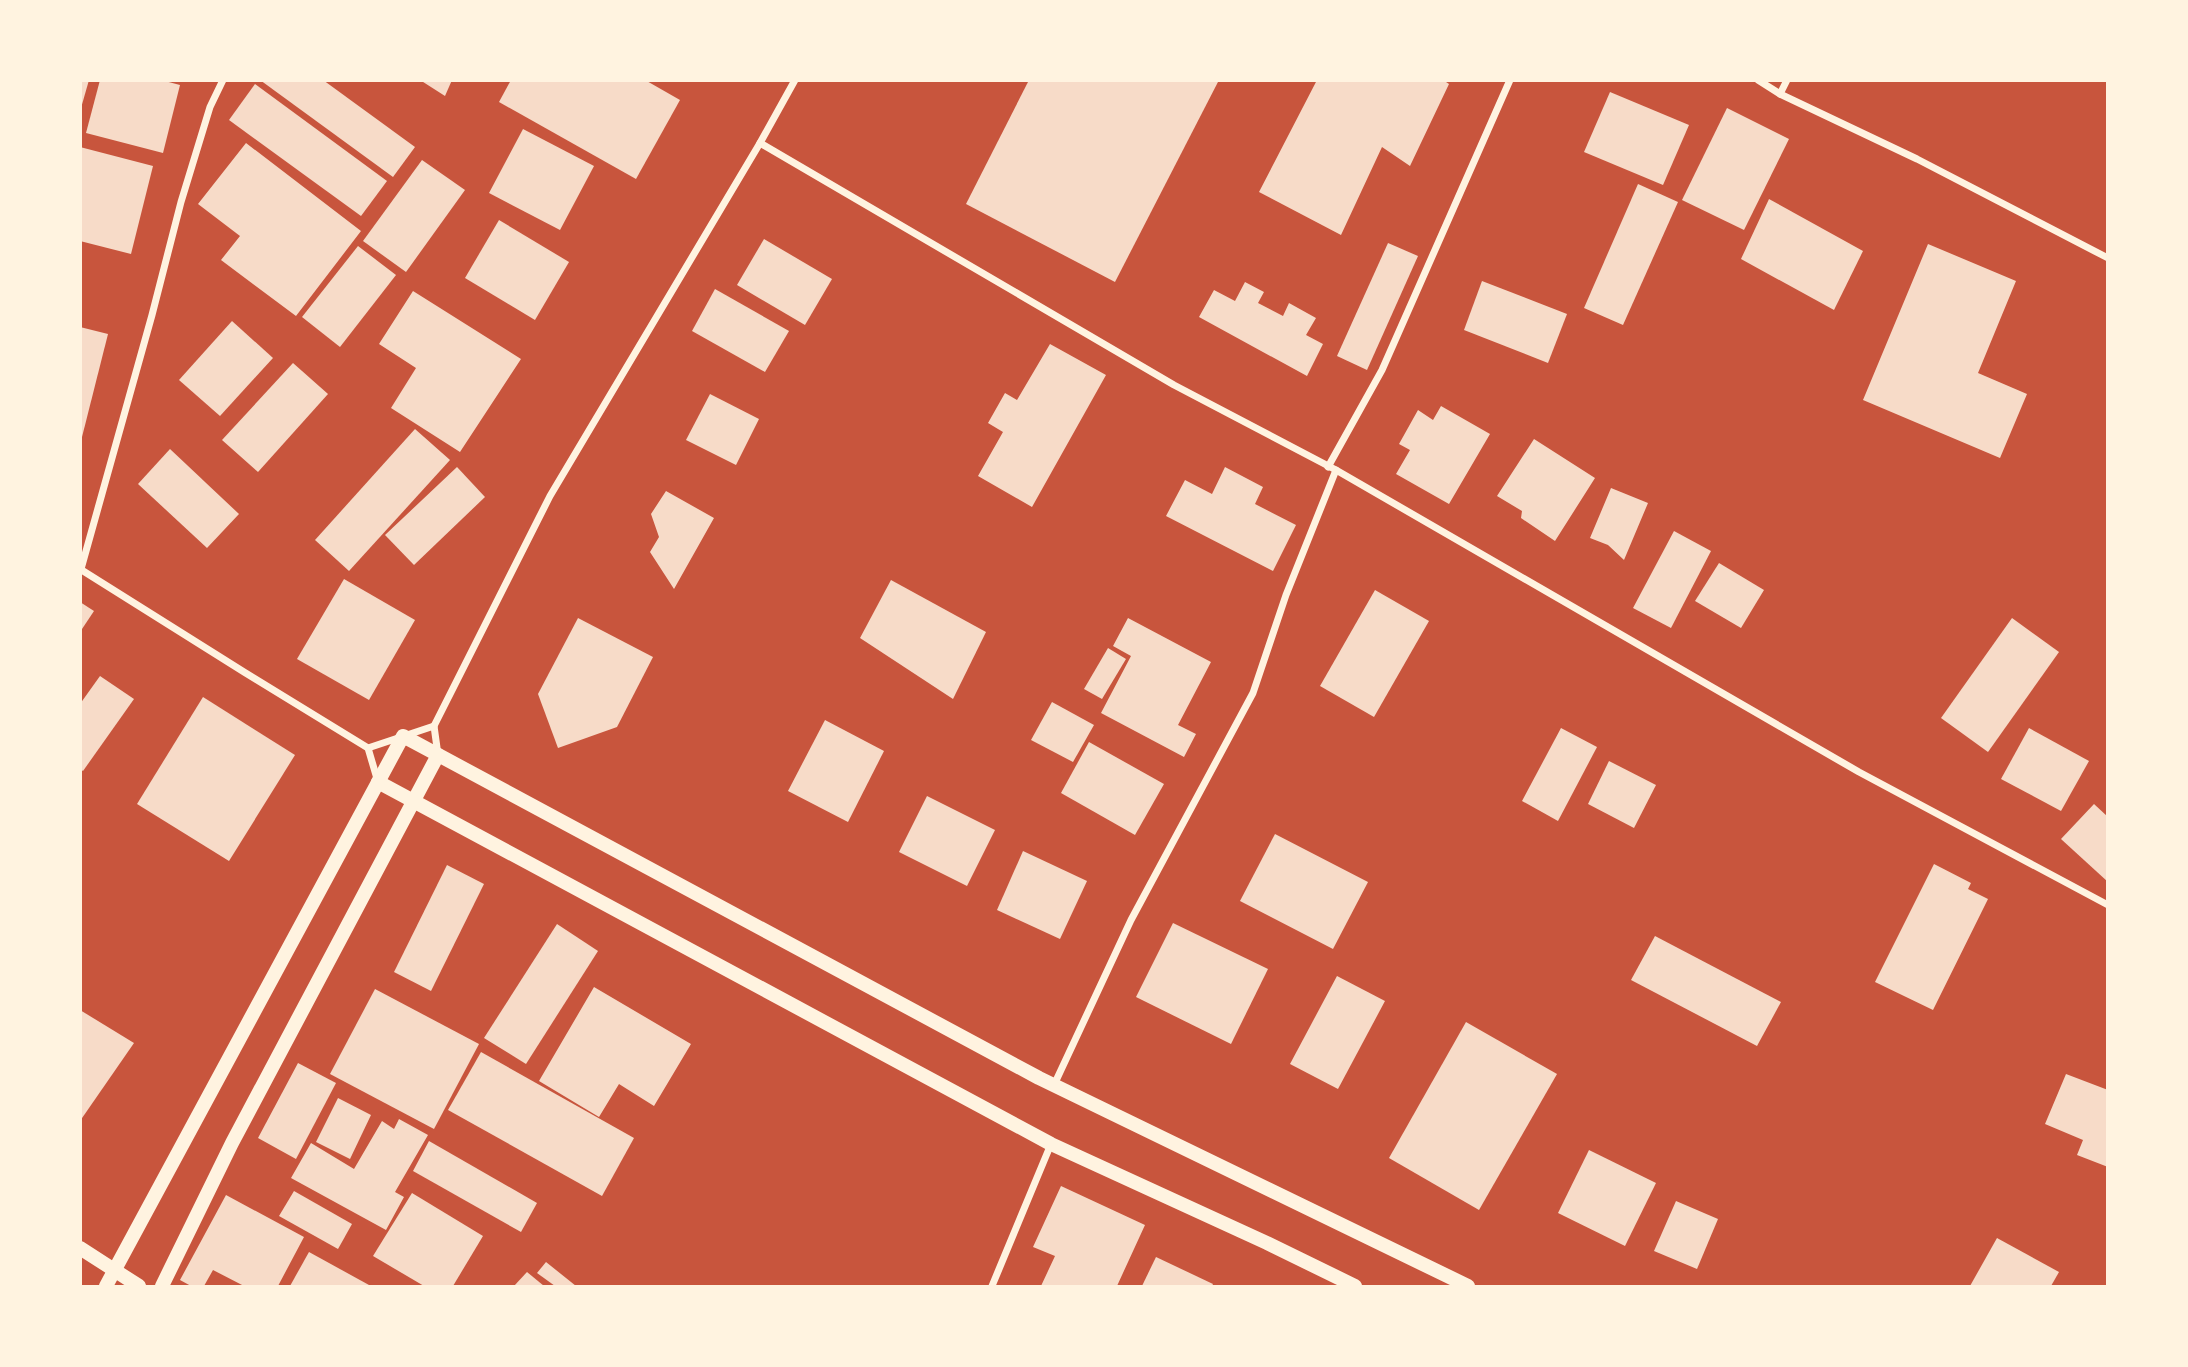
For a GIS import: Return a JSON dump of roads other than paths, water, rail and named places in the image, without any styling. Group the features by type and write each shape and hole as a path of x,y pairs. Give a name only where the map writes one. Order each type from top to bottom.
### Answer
{"main road":[{"path":"106,1286 403,736 1054,1085 1468,1286"},
{"path":"162,1286 232,1143 438,755"},
{"path":"378,782 1051,1144 1355,1286"},
{"path":"80,1248 139,1286"}],"street":[{"path":"223,80 210,107 184,192 81,569 368,748 378,782"},
{"path":"1054,1085 1131,920 1253,693 1332,468 1382,370 1510,80"},
{"path":"1758,80 1780,94 1917,159 2108,258"},
{"path":"1780,94 1787,80"},
{"path":"438,755 434,726 550,496 795,81"},
{"path":"760,143 1174,385 1332,468 1859,772 2108,905"},
{"path":"368,748 434,726"},
{"path":"992,1286 1051,1144"}]}
